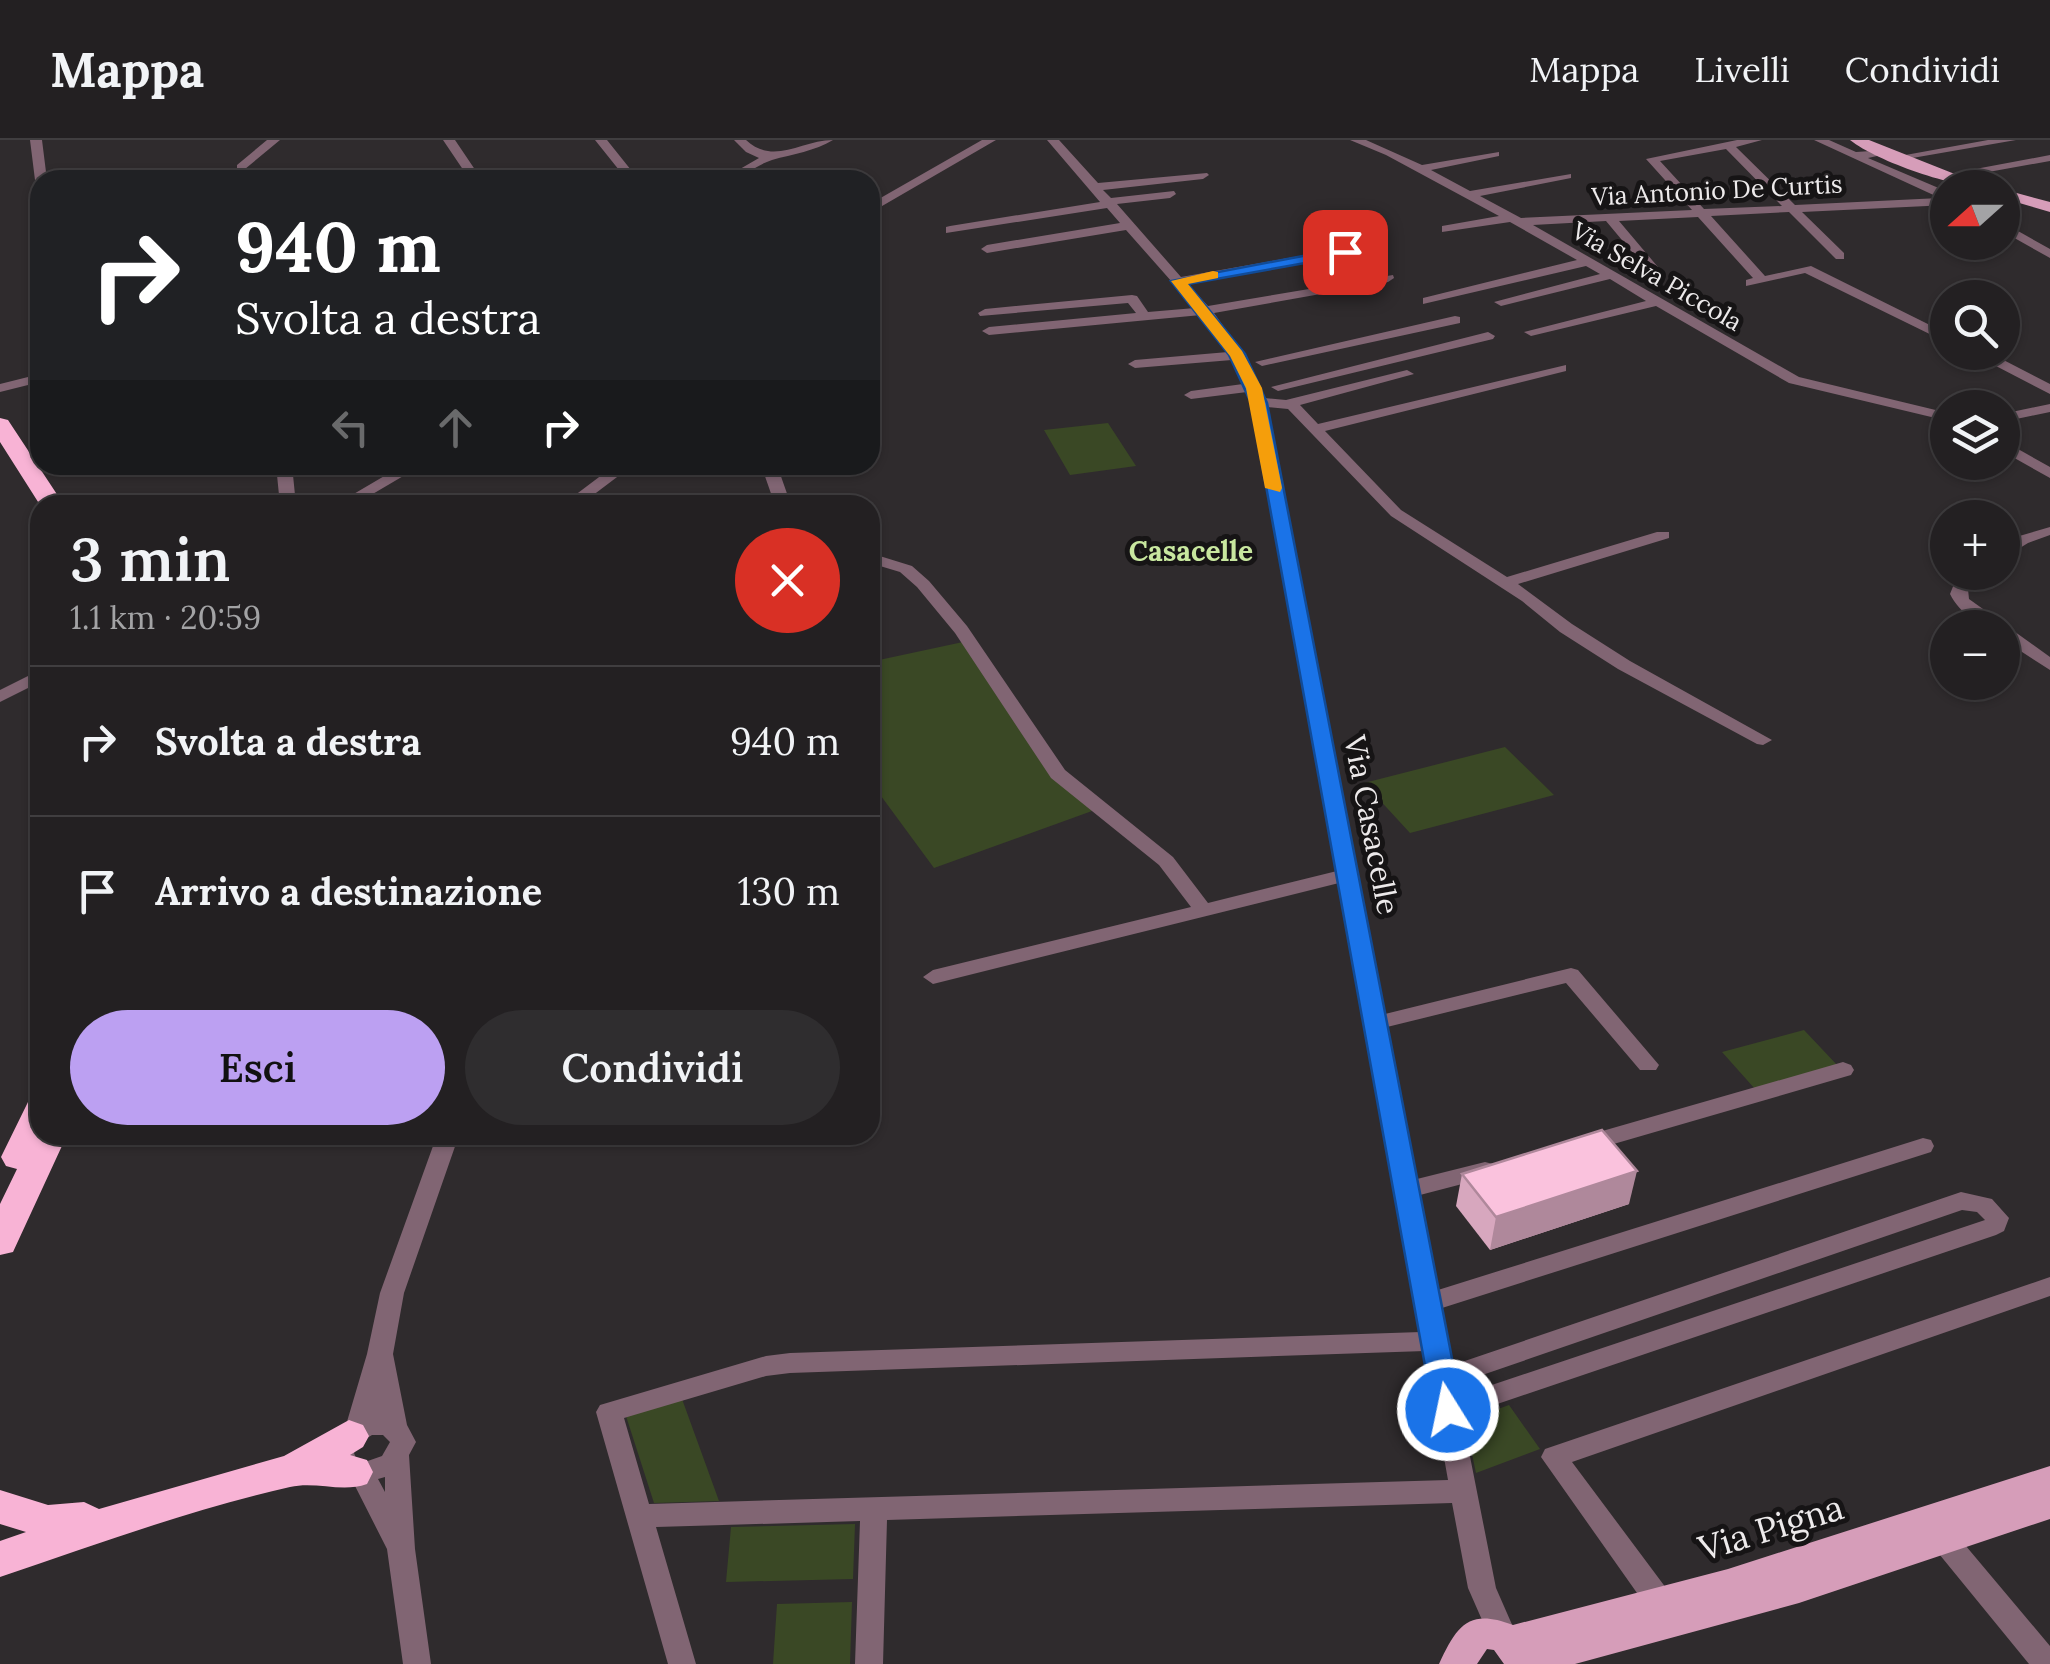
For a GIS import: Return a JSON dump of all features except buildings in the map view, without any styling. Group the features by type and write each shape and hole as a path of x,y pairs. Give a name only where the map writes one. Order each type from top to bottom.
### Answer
{"highway":[{"path":"0,425 30,471"},
{"path":"0,455 30,501"},
{"path":"0,1194 30,1131"},
{"path":"0,1242 45,1145"},
{"path":"0,1559 132,1515 355,1453"},
{"path":"0,1507 48,1522 132,1515"}],"main road":[{"path":"1856,148 1930,171"},
{"path":"2020,198 2050,207"},
{"name":"Via Pigna","path":"1508,1648 1821,1555 2050,1480"},
{"path":"1457,1664 1508,1648 1571,1657 1799,1588 2050,1505"}],"street":[{"path":"36,140 40,170"},
{"path":"242,167 274,140"},
{"path":"448,140 469,170"},
{"path":"601,140 625,170"},
{"path":"740,140 752,154 766,158"},
{"path":"745,170 766,158 828,140"},
{"path":"880,203 990,140"},
{"name":"Via Casacelle","path":"1053,140 1205,311 1235,352 1256,395 1482,1588 1508,1648"},
{"name":"Via Selva Piccola","path":"1356,140 1468,194 1794,380 1930,413"},
{"path":"1756,140 1652,158 1756,281 1806,269 1930,329"},
{"path":"1820,140 1856,148 1930,189"},
{"path":"1888,155 2010,140"},
{"path":"1728,145 1840,256"},
{"path":"1420,169 1495,154"},
{"path":"1979,170 2050,158"},
{"path":"950,230 1203,175"},
{"path":"1468,194 1567,176"},
{"path":"1103,198 1170,194"},
{"name":"Via Antonio De Curtis","path":"1446,229 1515,220 1930,201"},
{"path":"1610,218 1657,273"},
{"path":"988,249 1127,226"},
{"path":"2020,236 2050,254"},
{"path":"1178,281 1345,252"},
{"path":"1428,301 1589,262"},
{"path":"1502,302 1612,275"},
{"path":"989,331 1205,311 1388,278"},
{"path":"985,312 1132,298 1145,317"},
{"path":"1531,332 1657,302"},
{"path":"1262,362 1454,320"},
{"path":"1278,387 1488,336"},
{"path":"1135,364 1252,350 1289,404 1396,513 1624,665 1763,740"},
{"path":"1164,362 1172,377"},
{"path":"1316,428 1561,368"},
{"path":"2011,370 2050,390"},
{"path":"1192,395 1256,395 1289,404 1408,374"},
{"path":"0,388 30,380"},
{"path":"2020,414 2050,408"},
{"path":"2020,455 2050,473"},
{"path":"362,495 396,475"},
{"path":"584,495 611,475"},
{"path":"2020,541 2043,529"},
{"path":"1503,583 1663,535"},
{"path":"880,561 906,569 923,584 961,630 1058,774 1166,861 1204,911"},
{"path":"1959,590 1962,602 1973,610"},
{"path":"2020,643 2050,665"},
{"path":"0,697 30,680"},
{"path":"933,977 1348,875"},
{"path":"1376,1023 1570,975 1648,1065"},
{"path":"1555,1152 1701,1114 1843,1070"},
{"path":"401,1549 355,1453 392,1293 444,1145"},
{"path":"1428,1302 1924,1146"},
{"path":"1408,1190 1500,1166"},
{"path":"1442,1379 1961,1201 1984,1205 1997,1218 1996,1224 1988,1229 1448,1410"},
{"path":"1659,1601 1554,1458 2050,1286"},
{"path":"682,1664 609,1412 766,1366 1435,1341"},
{"path":"380,1354 402,1442 397,1458 401,1549 417,1664"},
{"path":"355,1453 378,1424 396,1429"},
{"path":"355,1453 382,1470 397,1458"},
{"path":"638,1516 1464,1491"},
{"path":"869,1664 874,1511"},
{"path":"1945,1541 2047,1664"}],"green space":[{"path":"1108,423 1136,466 1070,475 1044,430"},
{"path":"963,642 1092,811 934,868 880,795 880,660"},
{"path":"1505,747 1554,795 1410,833 1364,783"},
{"path":"1804,1030 1838,1066 1755,1089 1722,1052"},
{"path":"682,1399 719,1501 654,1503 626,1416"},
{"path":"1509,1405 1540,1449 1476,1473 1465,1421"},
{"path":"855,1524 853,1579 726,1582 731,1527"},
{"path":"852,1602 850,1664 773,1664 777,1604"}],"slow traffic":[{"path":"1213,275 1178,281 1237,354 1254,388 1274,488"}],"district":[{"name":"Casacelle","path":"1191,551"}],"route":[{"path":"1345,252 1178,281 1237,354 1259,403 1448,1410"}]}
